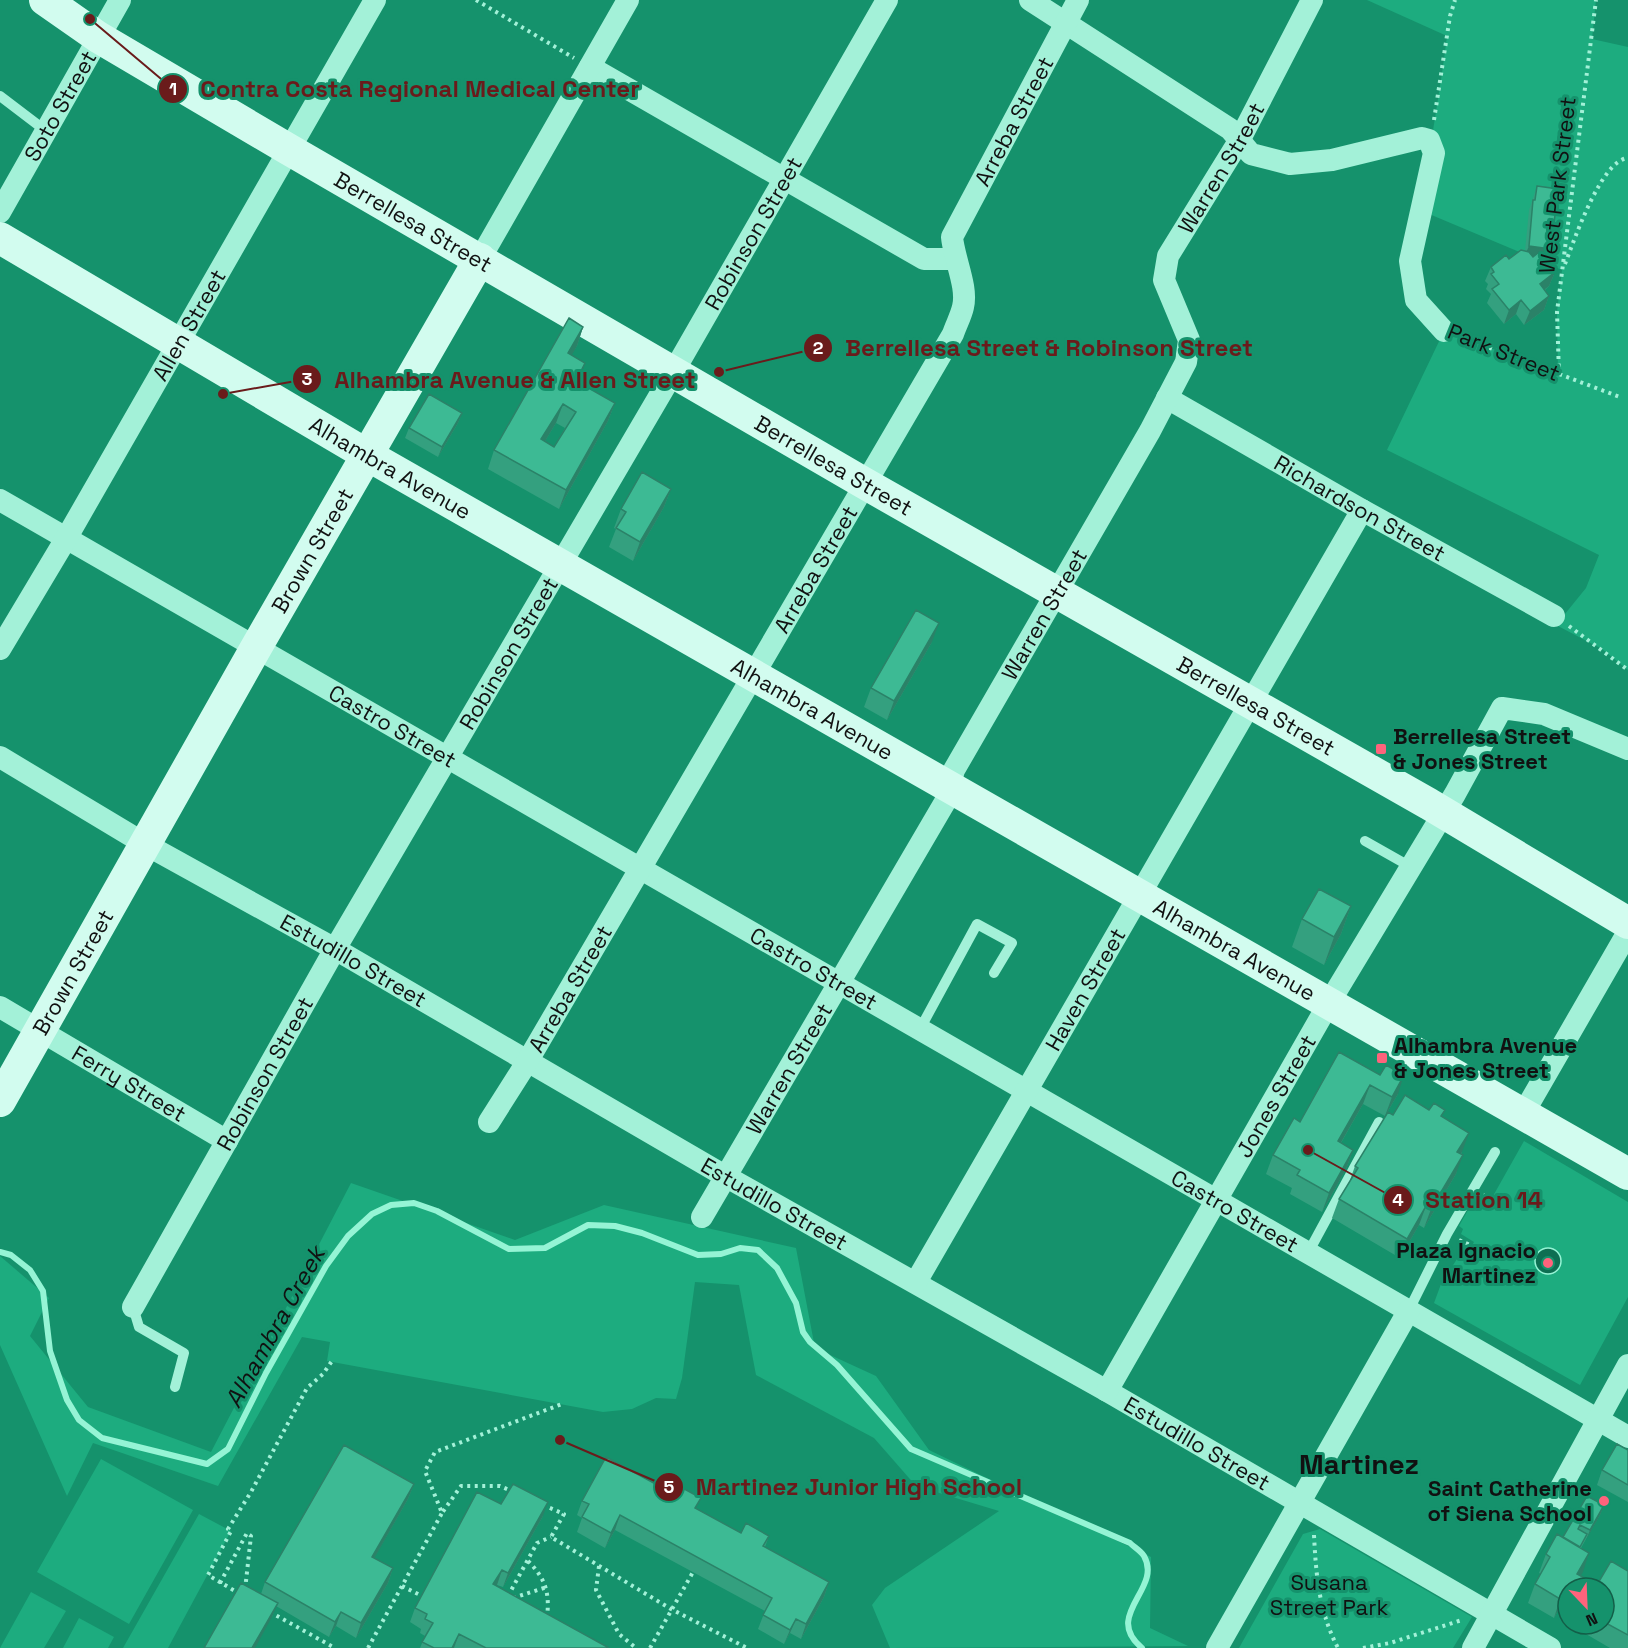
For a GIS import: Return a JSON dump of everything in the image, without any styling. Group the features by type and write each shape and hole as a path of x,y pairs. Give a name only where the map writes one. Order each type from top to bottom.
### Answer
{"main road":[{"name":"Berrellesa Street","path":"45,0 98,37 288,149 864,483 1056,590 1444,813 1628,923"},
{"name":"Alhambra Avenue","path":"0,238 369,456 1139,892 1628,1174"},
{"name":"Brown Street","path":"0,1101 256,646 369,456 480,259"}],"street":[{"name":"Soto Street","path":"0,212 120,0"},
{"name":"Allen Street","path":"0,649 179,344 288,149 375,0"},
{"name":"Brown Street","path":"480,259 628,0"},
{"name":"Robinson Street","path":"134,1307 335,949 674,371 887,0"},
{"path":"1030,0 1230,129 1251,154 1290,164 1332,160 1422,138 1429,140"},
{"name":"Arreba Street","path":"489,1122 528,1062 953,334 964,306 964,286 954,259 952,237 1078,0"},
{"name":"Warren Street","path":"702,1217 945,802 954,770 1056,590 1150,432 1186,362 1189,340 1164,280 1168,256 1239,141 1312,0"},
{"path":"591,67 783,180 924,259 954,259"},
{"name":"Park Street","path":"1429,140 1434,153 1410,261 1416,300 1444,331"},
{"name":"Richardson Street","path":"1167,398 1362,510 1554,616"},
{"name":"Castro Street","path":"0,500 1628,1437"},
{"name":"Haven Street","path":"916,1282 1139,892 1362,510"},
{"name":"Jones Street","path":"1107,1391 1329,1003 1444,813 1502,708 1544,714 1628,749"},
{"name":"Estudillo Street","path":"0,757 145,844 335,949 725,1176 1107,1391 1550,1648"},
{"path":"1523,1114 1628,932"},
{"name":"Ferry Street","path":"0,1007 226,1141"},
{"path":"1217,1648 1409,1310"},
{"path":"1473,1648 1628,1365"}],"lane":[{"path":"0,96 46,131"},
{"path":"1365,841 1412,867"},
{"path":"920,1029 977,924 1012,943 994,973"},
{"path":"1308,1253 1379,1122"},
{"path":"1409,1310 1447,1234 1495,1152"},
{"path":"134,1307 139,1327 184,1353 175,1387"}],"path":[{"path":"476,0 591,67"},
{"path":"1429,140 1440,96 1450,16 1455,0"},
{"name":"West Park Street","path":"1559,374 1557,312 1596,0"},
{"path":"1562,270 1589,205 1609,169 1622,159 1628,158"},
{"name":"Park Street","path":"1444,331 1620,397"},
{"path":"1554,616 1628,670"},
{"path":"220,1583 247,1533 251,1536 245,1597 220,1583 208,1575 231,1531 228,1529 251,1492 306,1388 323,1374 332,1361"},
{"path":"442,1513 425,1471 435,1452 562,1404"},
{"path":"368,1648 442,1513 461,1486 501,1486 519,1494"},
{"path":"506,1601 537,1543 551,1537 564,1514 537,1502"},
{"path":"1311,1530 1319,1600 1327,1627 1338,1648"},
{"path":"551,1537 671,1609 747,1648"},
{"path":"528,1561 540,1573 547,1587 547,1623 537,1618"},
{"path":"599,1566 596,1590 619,1634 636,1648"},
{"path":"650,1648 693,1572"},
{"path":"402,1586 424,1597"},
{"path":"506,1601 547,1587"},
{"path":"506,1601 516,1606"},
{"path":"263,1608 335,1648"},
{"path":"1363,1648 1390,1643 1448,1622 1468,1618"}],"green space":[{"path":"1367,0 1596,0 1592,39 1628,47 1628,670 1602,649 1556,625 1586,588 1599,555 1387,450 1444,331 1558,373 1557,312 1562,270 1422,211 1447,36"},
{"path":"1524,1141 1628,1202 1628,1297 1580,1385 1434,1303 1441,1284 1464,1248 1469,1251 1474,1242 1461,1234 1463,1229 1459,1226 1472,1203 1478,1206 1480,1201 1493,1207 1497,1199 1493,1196"},
{"path":"351,1183 515,1240 604,1205 796,1248 815,1348 876,1376 929,1450 1151,1557 1150,1628 1188,1646 890,1648 872,1605 885,1588 999,1511 916,1486 874,1438 756,1375 739,1285 695,1282 682,1378 676,1399 656,1398 632,1409 603,1412 327,1361 330,1342 302,1337 218,1486 93,1443 67,1496 0,1345 0,1256 49,1298 30,1336 88,1407 211,1452"},
{"path":"101,1459 193,1510 129,1624 37,1572"},
{"path":"199,1514 231,1531 168,1648 123,1648"},
{"name":"Susana Street Park","path":"1320,1529 1472,1617 1453,1648 1239,1648 1303,1534"},
{"path":"31,1592 66,1611 44,1648 0,1648"},
{"path":"79,1618 114,1637 108,1648 63,1648"}],"shaded area":[{"path":"1548,1248 1557,1252 1561,1261 1557,1270 1548,1274 1539,1270 1535,1261 1539,1252"}],"building":[{"path":"1537,186 1558,189 1551,249 1529,246 1533,200 1535,200"},
{"path":"1521,250 1529,252 1533,257 1539,252 1555,272 1540,284 1549,296 1530,311 1521,300 1509,310 1492,289 1499,284 1491,274 1494,272 1491,267 1506,255 1509,259"},
{"path":"569,318 583,327 568,353 585,363 576,381 615,403 566,490 494,450","holes":["563,404 576,412 554,447 541,439"]},
{"path":"429,394 462,413 442,447 409,428"},
{"path":"642,472 671,489 640,542 616,528 626,512 621,509"},
{"path":"916,610 939,623 894,701 871,688"},
{"path":"1319,889 1351,906 1334,937 1302,919"},
{"path":"1339,1052 1380,1075 1386,1065 1404,1075 1392,1097 1370,1085 1338,1141 1353,1150 1329,1193 1297,1175 1300,1170 1273,1155 1294,1118 1300,1122"},
{"path":"1405,1095 1429,1110 1434,1103 1445,1110 1441,1116 1469,1133 1457,1152 1463,1155 1431,1209 1426,1206 1407,1239 1339,1199 1358,1168 1355,1166 1388,1112 1393,1115"},
{"path":"1617,1444 1628,1450 1628,1485 1602,1470"},
{"path":"344,1445 414,1484 372,1557 393,1568 361,1623 341,1612 335,1622 265,1582"},
{"path":"606,1457 672,1493 677,1485 701,1498 695,1508 741,1533 746,1523 769,1536 763,1546 829,1582 806,1624 796,1619 790,1630 763,1615 772,1598 620,1515 611,1533 582,1517 589,1504 582,1501"},
{"path":"513,1484 548,1502 508,1573 502,1570 493,1584 609,1648 486,1648 459,1634 452,1648 434,1648 422,1642 433,1623 425,1619 427,1614 415,1608 477,1492 501,1504"},
{"path":"1587,1496 1604,1505 1590,1530 1580,1525 1578,1529 1587,1534 1580,1547 1563,1537"},
{"path":"1557,1534 1589,1553 1577,1574 1581,1576 1556,1576 1556,1597 1535,1584 1550,1557 1546,1554"},
{"path":"1611,1561 1628,1571 1628,1635 1616,1628 1616,1576 1602,1576"},
{"path":"241,1583 278,1603 252,1648 204,1648"}],"waterway":[{"name":"Alhambra Creek","path":"0,1252 11,1255 30,1270 43,1291 50,1351 67,1400 79,1420 102,1438 207,1464 228,1449 266,1373 326,1266 348,1236 372,1214 391,1205 414,1203 437,1211 509,1249 545,1248 588,1225 615,1226 642,1233 698,1255 721,1254 740,1248 758,1250 777,1268 796,1303 803,1332 810,1342 837,1365 911,1449 1130,1543 1141,1552 1148,1568 1146,1580 1130,1613 1128,1624 1131,1636 1142,1648"}],"place":[{"name":"Contra Costa Regional Medical Center","path":"90,19"},
{"name":"Berrellesa Street & Robinson Street","path":"719,372"},
{"name":"Alhambra Avenue & Allen Street","path":"223,394"},
{"name":"Berrellesa Street & Jones Street","path":"1381,749"},
{"name":"Alhambra Avenue & Jones Street","path":"1382,1058"},
{"name":"Station 14","path":"1308,1150"},
{"name":"Plaza Ignacio Martinez","path":"1548,1263"},
{"name":"Martinez Junior High School","path":"560,1440"},
{"name":"Saint Catherine of Siena School","path":"1604,1501"}],"district":[{"name":"Martinez","path":"1359,1464"}]}
